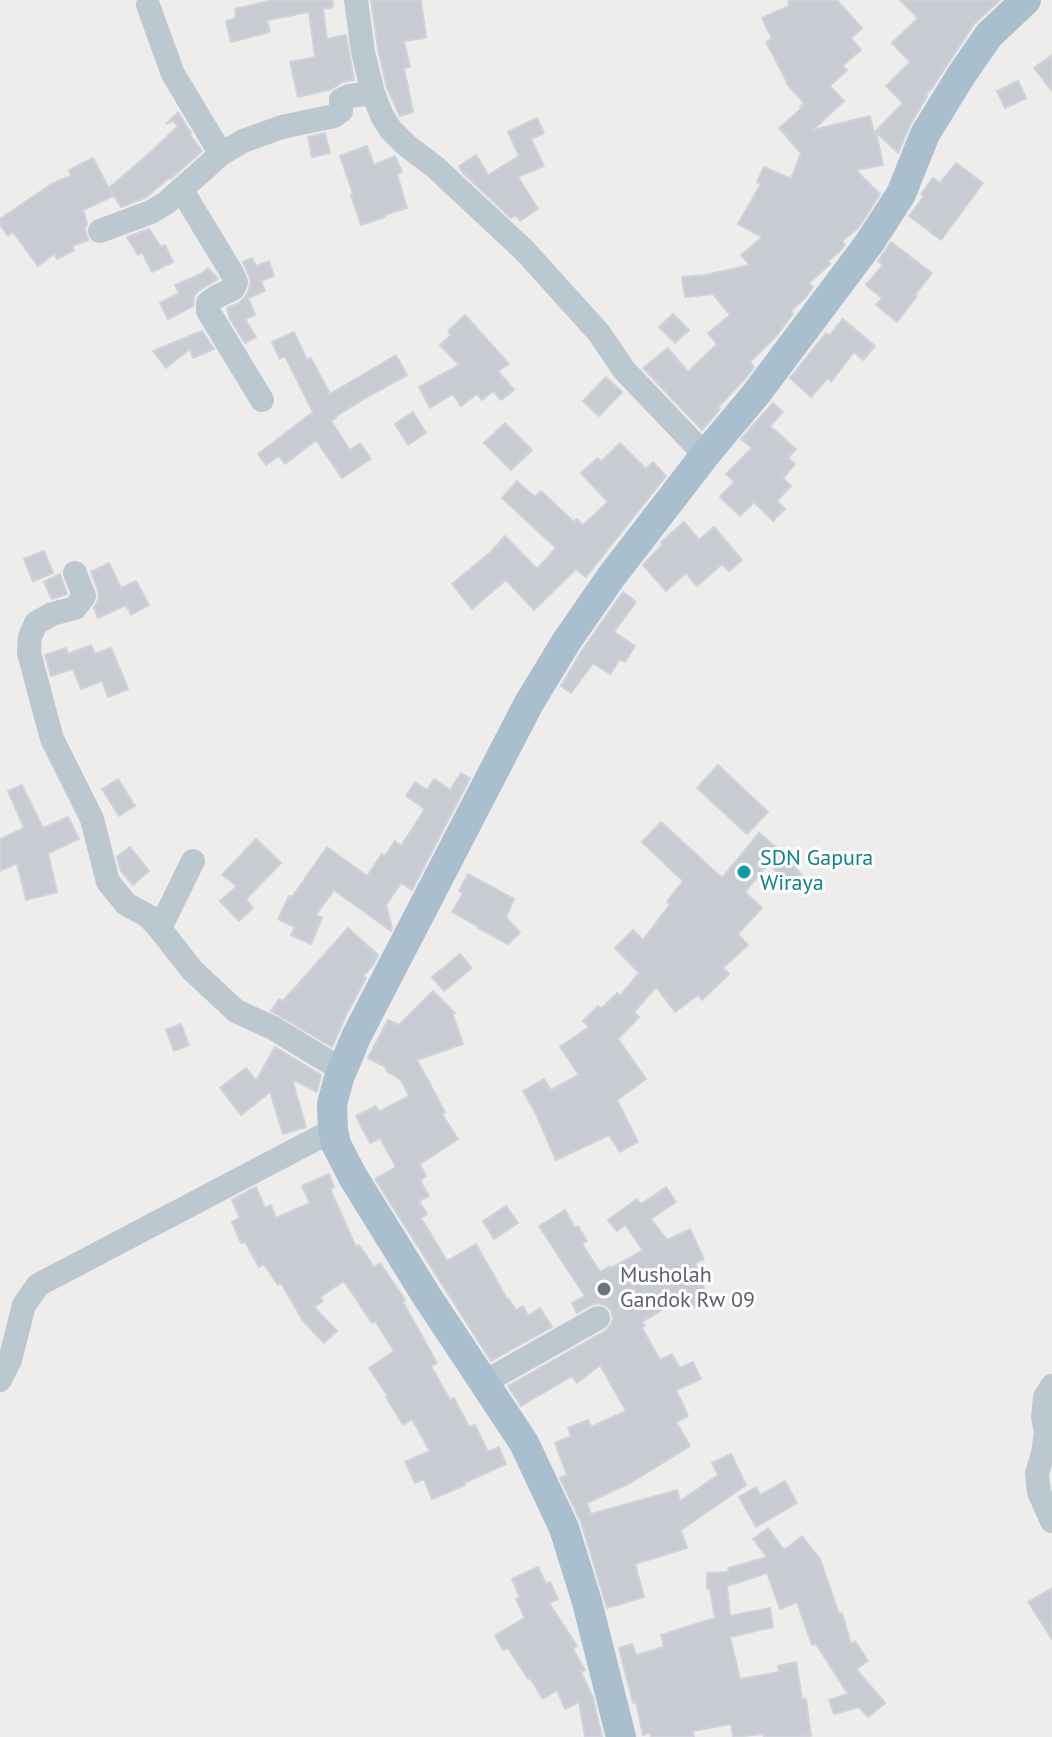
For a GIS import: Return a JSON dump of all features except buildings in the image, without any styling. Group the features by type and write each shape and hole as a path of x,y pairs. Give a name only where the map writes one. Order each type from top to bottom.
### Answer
{"main road":[{"path":"621,1737 587,1602 564,1528 524,1443 426,1295 336,1146 332,1104 342,1070 375,998 529,703 566,642 611,577 756,394 870,242 901,194 925,134 962,74 989,35 1026,0"}],"street":[{"path":"356,0 363,52 373,93 391,130 525,251 599,333 634,381 705,455"},
{"path":"148,5 173,74 221,154"},
{"path":"100,231 151,212 166,203 221,154 243,141 271,130 334,116 341,111 341,100 373,93"},
{"path":"181,189 236,282 233,289 208,303 208,311 262,400"},
{"path":"75,573 84,596 75,608 52,614 36,623 30,637 29,653 52,739 92,819 108,882 126,904 148,916 160,928 192,970 236,1011 273,1028 342,1070"},
{"path":"160,928 193,861"},
{"path":"0,1380 10,1360 24,1305 38,1285 333,1130"},
{"path":"483,1383 598,1318"},
{"path":"1052,1386 1045,1397 1043,1417 1046,1432 1037,1474 1039,1492 1052,1521"}],"place":[{"name":"SDN Gapura Wiraya","path":"744,872"},
{"name":"Musholah Gandok Rw 09","path":"604,1289"}]}
